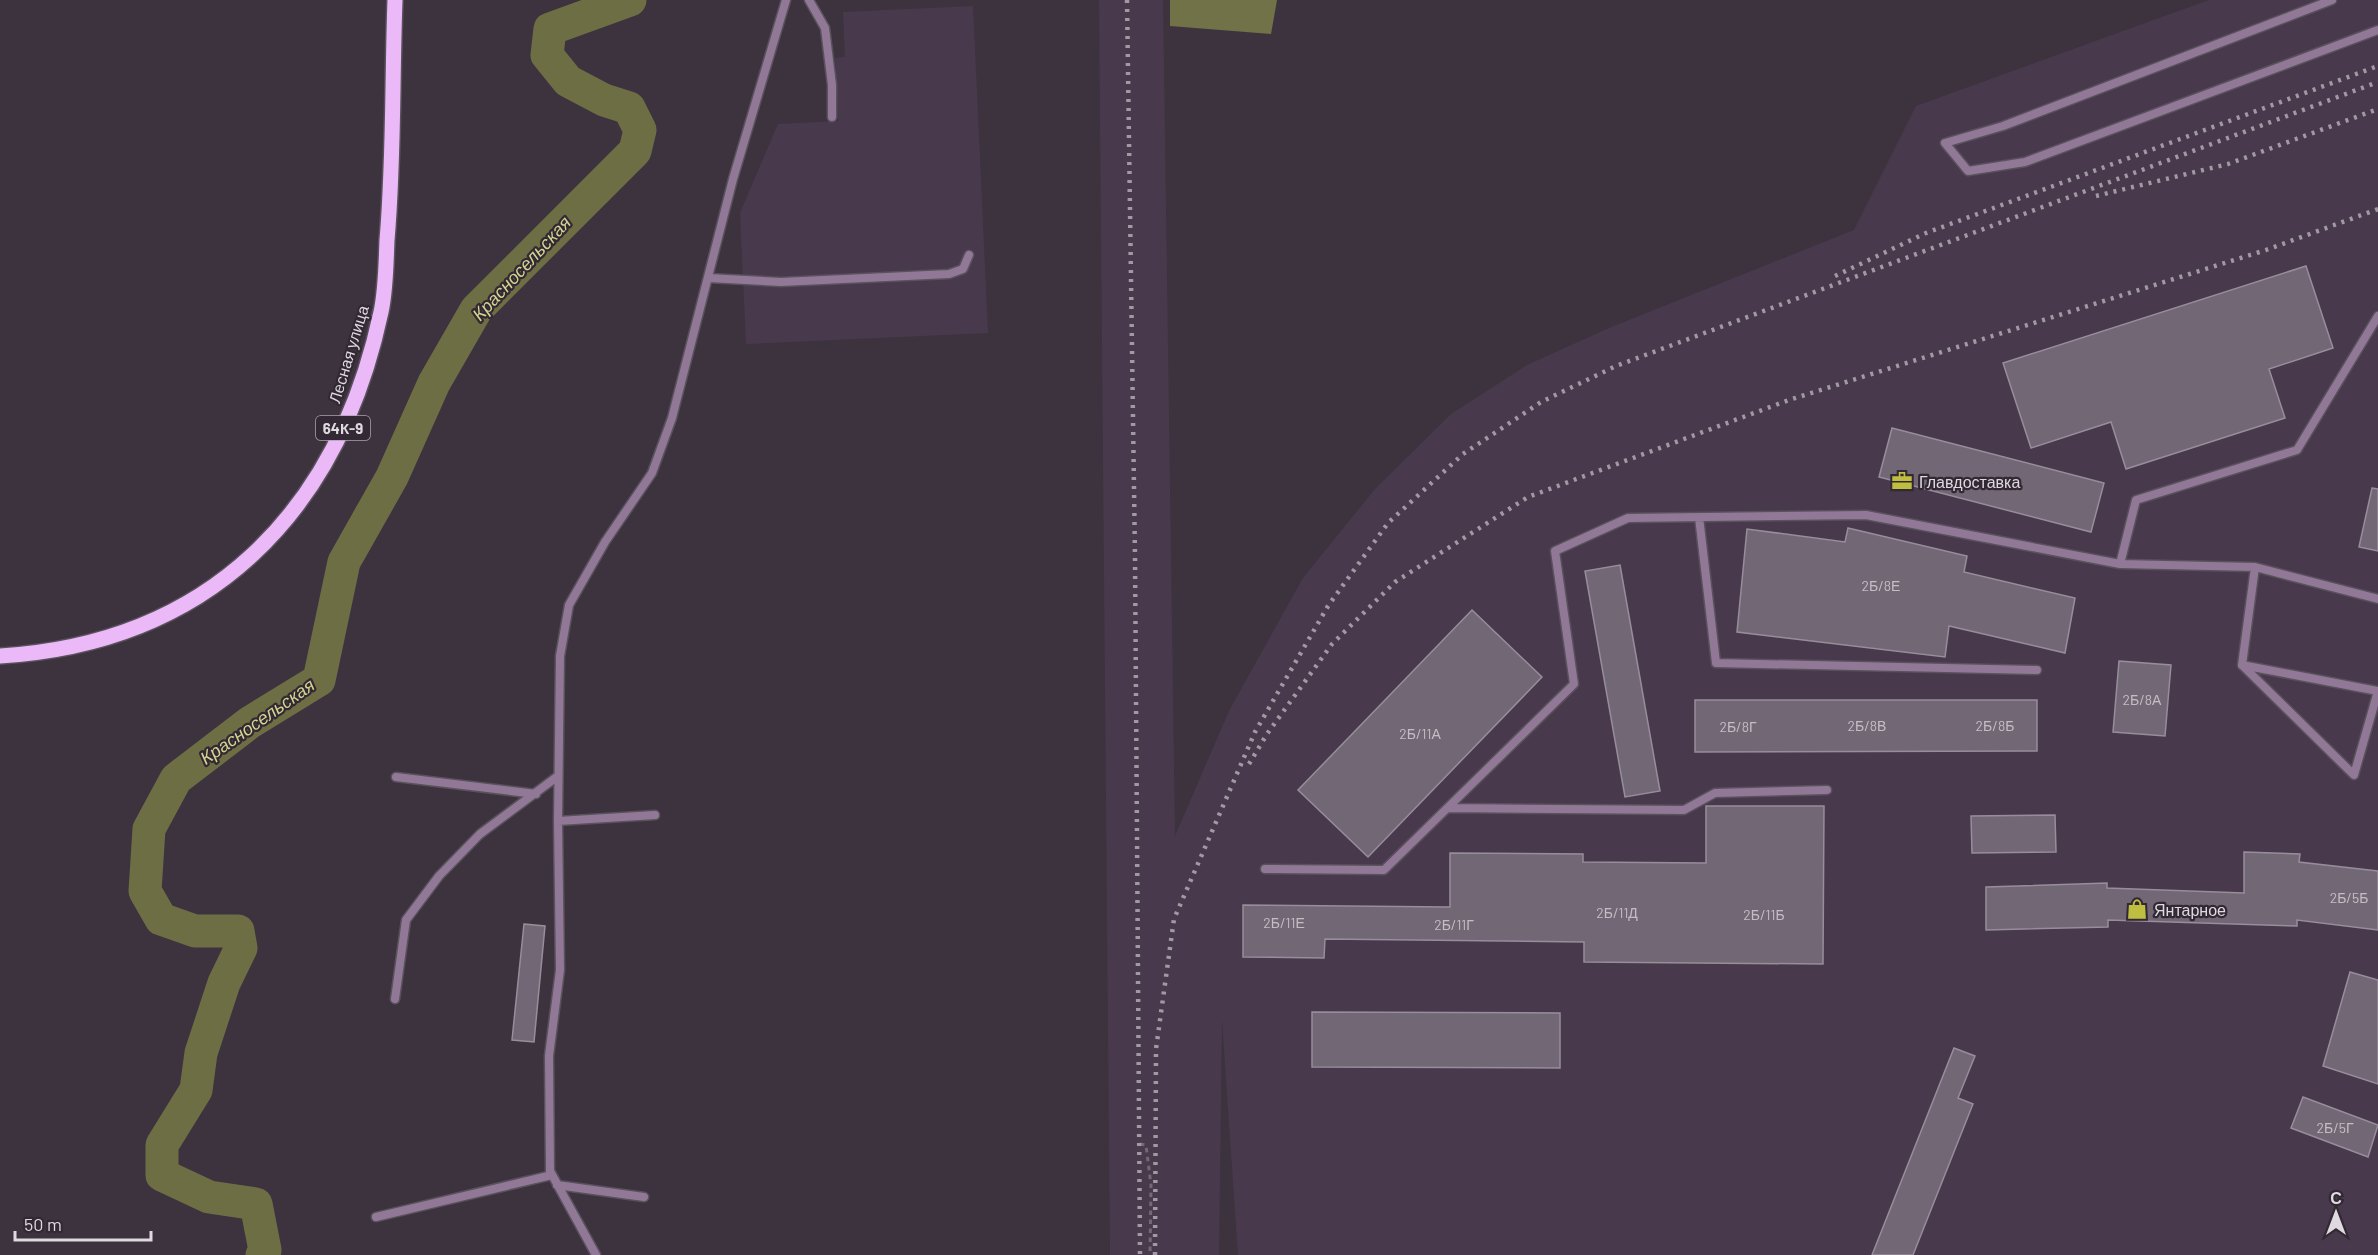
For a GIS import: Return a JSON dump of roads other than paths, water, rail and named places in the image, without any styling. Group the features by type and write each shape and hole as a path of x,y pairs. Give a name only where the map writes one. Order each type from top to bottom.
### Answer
{"main road":[{"name":"Лесная улица","path":"0,656 22,655 89,642 144,624 193,602 229,576 263,546 303,499 336,444 361,382 382,311 391,188 395,0"}],"lane":[{"path":"596,1255 550,1171 549,1056 560,970 558,776 560,656 569,605 605,542 652,473 672,418 733,179 786,0"},
{"path":"809,0 825,28 832,85 832,117"},
{"path":"2332,0 2003,126 1945,143 1968,171 2025,162 2378,30"},
{"path":"709,278 781,282 949,274 963,269 969,255"},
{"path":"2120,564 2136,500 2297,450 2378,316"},
{"path":"1266,868 1384,870 1574,684 1555,551 1628,518 1866,515 2120,564 2254,567 2378,599"},
{"path":"1699,518 1716,663 2037,670"},
{"path":"2242,665 2254,567"},
{"path":"2242,665 2378,691 2355,775 2250,673 2242,665"},
{"path":"395,999 406,920 439,876 480,834 558,776"},
{"path":"396,777 536,794"},
{"path":"1448,808 1684,810 1715,793 1827,790"},
{"path":"558,821 655,814"},
{"path":"376,1217 552,1175"},
{"path":"558,1185 644,1197"}],"waterway":[{"name":"Красносельская","path":"262,1255 265,1250 256,1204 209,1197 162,1175 162,1145 196,1090 201,1053 224,983 241,948 238,931 195,931 161,919 145,891 149,829 176,779 249,723 319,680 344,562 392,477 434,383 476,310 635,151 640,130 629,108 604,100 568,81 547,55 550,29 630,0"}],"railway":[{"path":"1127,0 1135,557 1140,1255"},
{"path":"1835,276 1926,233 2378,66"},
{"path":"1155,1255 1156,1049 1174,919 1255,732 1328,606 1388,523 1463,454 1541,402 1616,366 2378,82"},
{"path":"2096,196 2228,164 2378,109"},
{"path":"1249,764 1267,734 1332,644 1395,582 1528,497 1789,400 2266,250 2378,209"}],"place":[{"name":"Главдоставка","path":"1902,481"},
{"name":"Янтарное","path":"2137,909"}]}
